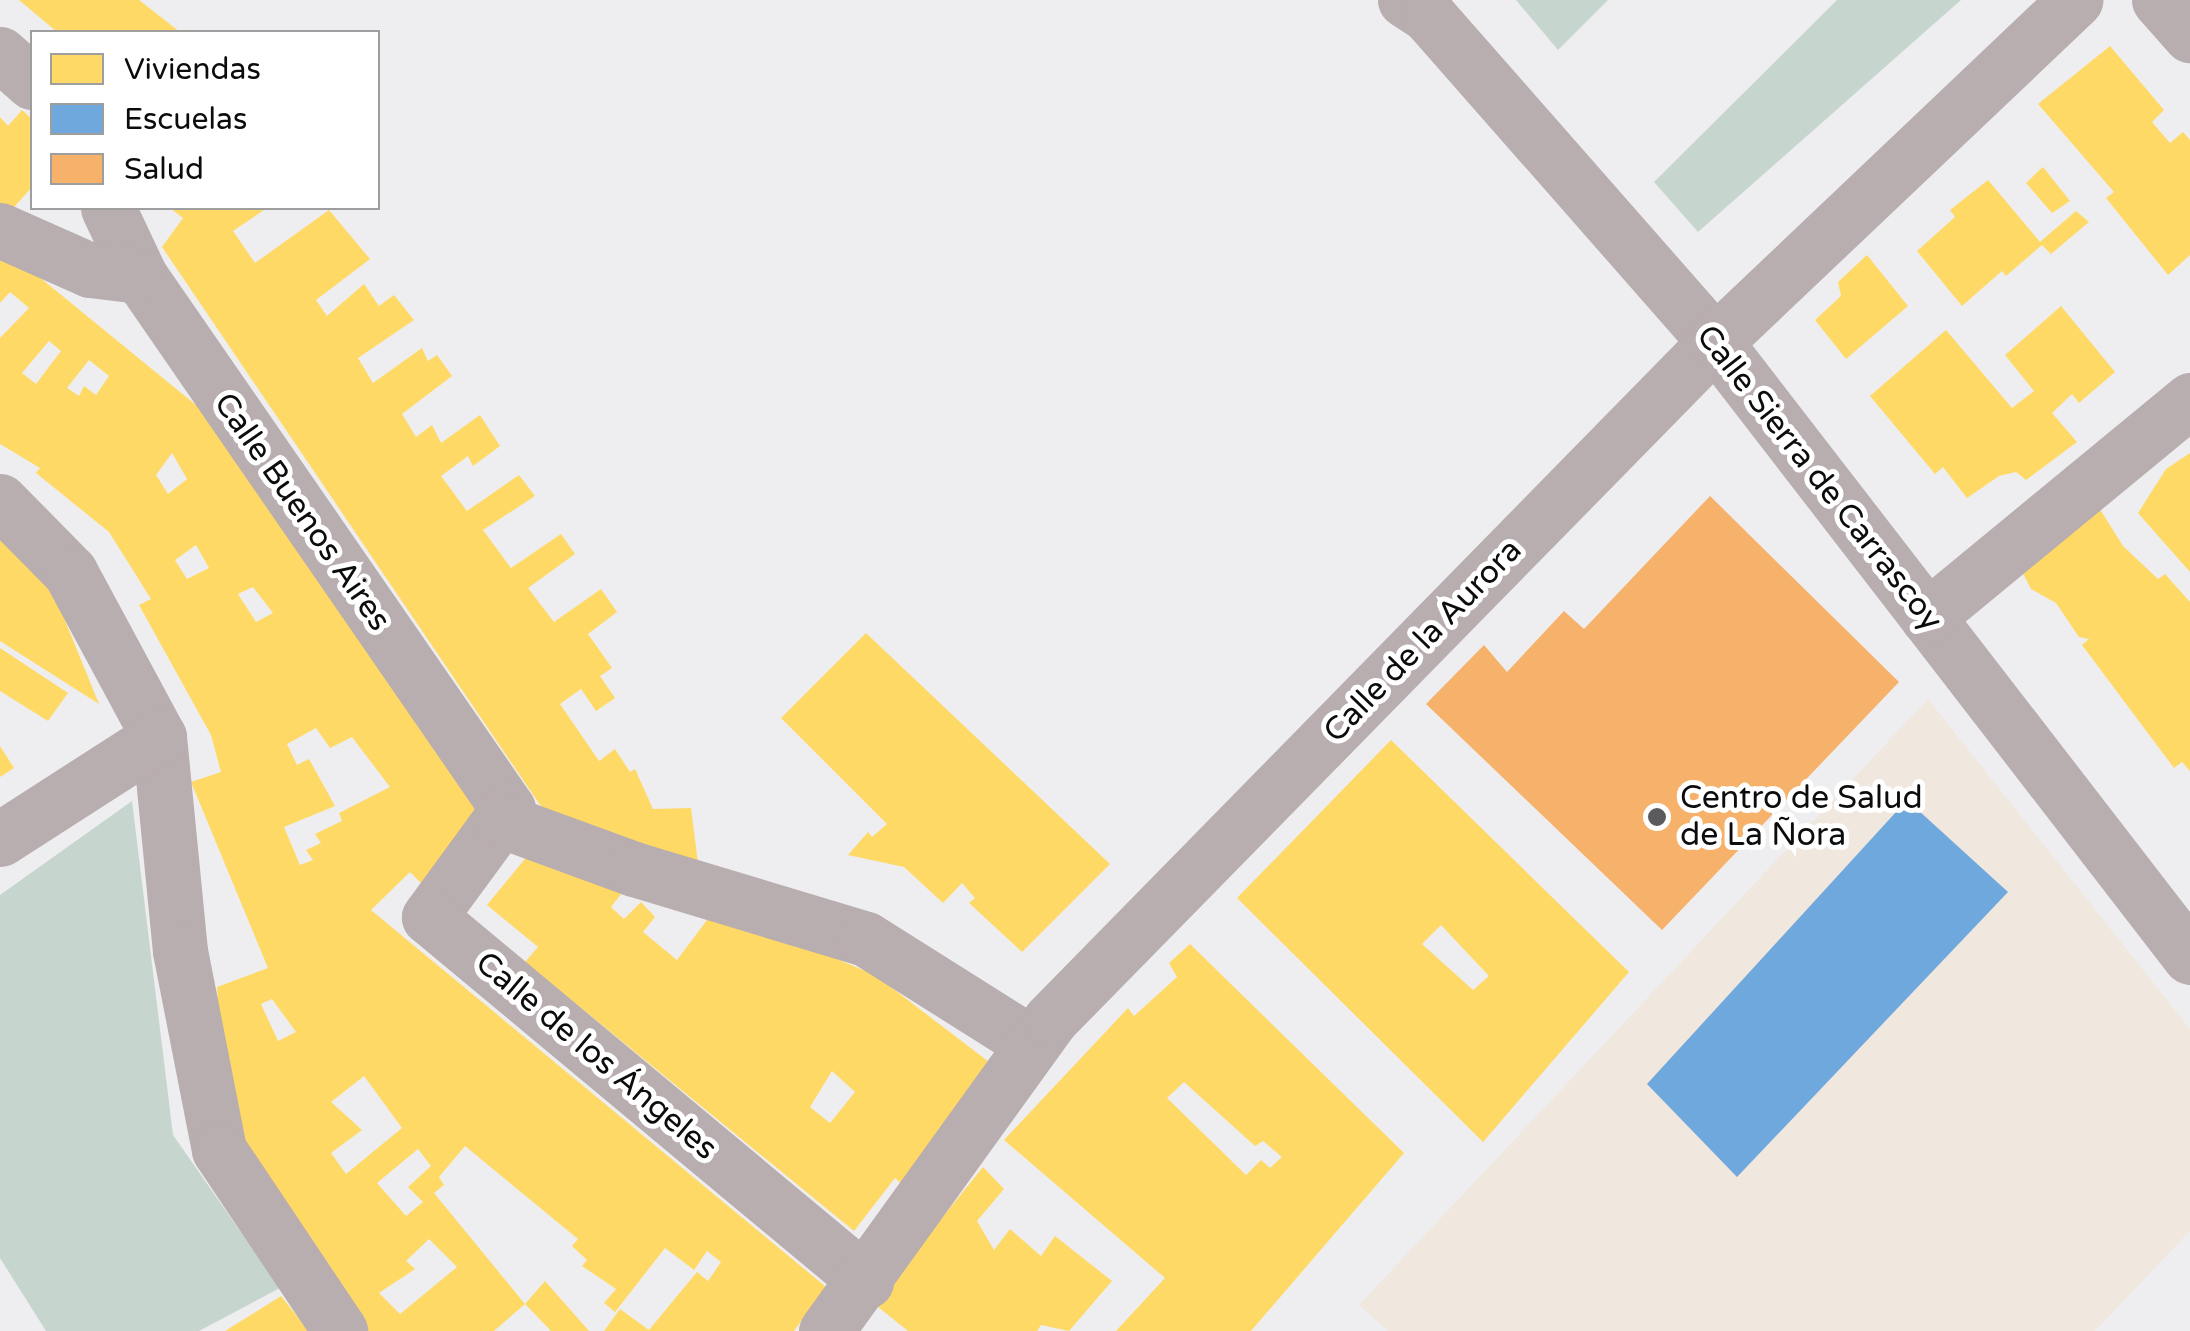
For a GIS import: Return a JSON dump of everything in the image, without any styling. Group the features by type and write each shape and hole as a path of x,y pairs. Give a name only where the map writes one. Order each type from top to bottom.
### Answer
{"street":[{"name":"Calle de la Aurora","path":"826,1331 866,1281 1033,1044 1716,342 2075,0"},
{"path":"2159,0 2190,35"},
{"name":"Calle Sierra de Carrascoy","path":"1426,5 1716,342 2190,957"},
{"path":"0,54 30,80"},
{"name":"Calle Buenos Aires","path":"109,210 140,276 504,815"},
{"path":"0,230 90,270 140,276"},
{"path":"1927,617 2190,400"},
{"path":"0,501 70,572 159,737 180,950 218,1150 340,1331"},
{"path":"0,839 159,737"},
{"path":"504,815 634,870 866,939 1033,1044"},
{"name":"Calle de los Ángeles","path":"504,815 429,917 866,1281"}],"shaded area":[{"path":"1516,0 1608,0 1558,50"},
{"path":"1837,0 1961,0 1698,232 1654,182"},
{"path":"1928,699 2190,1029 2190,1231 2095,1331 1388,1331 1359,1305"},
{"path":"132,801 173,1135 280,1288 199,1331 46,1331 0,1258 0,895"}],"building: Viviendas":[{"path":"19,0 139,0 177,30 55,30"},
{"path":"2110,46 2164,110 2152,122 2170,143 2183,132 2190,140 2190,255 2168,275 2106,198 2114,192 2038,104"},
{"path":"22,110 30,117 30,189 0,223 0,117 8,126"},
{"path":"2043,167 2070,201 2052,213 2026,183"},
{"path":"1988,180 2040,242 2076,211 2089,222 2051,254 2042,245 2006,276 2002,271 1962,306 1917,251 1955,217 1950,210"},
{"path":"173,210 264,210 233,231 255,263 329,210 370,259 316,300 327,316 364,284 379,306 394,295 414,320 358,358 373,383 422,348 428,361 437,355 452,376 402,414 416,437 432,425 441,443 480,415 500,446 473,466 468,456 441,476 467,511 519,475 535,496 483,530 511,568 561,534 575,554 528,588 554,622 601,589 617,612 588,634 612,668 600,676 615,698 596,711 581,689 560,704 599,761 615,749 630,772 635,769 653,809 691,808 700,879 559,833 162,247 183,218"},
{"path":"0,245 207,414 493,817 425,887 410,872 371,910 826,1287 794,1331 604,1331 620,1309 649,1330 697,1272 708,1281 721,1262 707,1251 694,1270 665,1248 615,1312 604,1303 616,1289 582,1266 587,1260 572,1246 578,1239 465,1146 439,1177 444,1185 434,1193 525,1304 494,1331 365,1331 281,1226 295,1214 253,1161 223,1082 217,987 268,968 191,782 221,772 211,735 139,605 151,599 109,532 36,473 40,468 0,444 0,338 29,308 10,292 0,303","holes":["49,341 61,351 36,384 22,373","89,360 109,376 96,395 84,386 79,396 67,388","172,453 187,479 168,494 156,475","196,545 209,568 187,579 175,560","253,587 273,613 256,622 238,594","316,728 330,748 352,737 390,787 339,813 342,821 315,834 321,843 306,850 313,860 300,865 284,827 335,806 309,759 297,765 287,744","272,999 296,1032 278,1041 261,1004","364,1076 402,1128 346,1174 331,1153 362,1130 331,1102","418,1149 431,1166 408,1187 423,1202 406,1216 377,1183","429,1239 457,1267 400,1314 379,1293 415,1269 406,1261"]},
{"path":"1867,255 1908,306 1846,359 1815,320 1841,296 1838,282"},
{"path":"2061,306 2115,372 2079,403 2072,394 2052,413 2077,442 2026,480 2016,472 1999,476 1967,498 1943,467 1935,474 1870,396 1946,330 2012,408 2034,391 2005,355"},
{"path":"2190,453 2190,572 2138,513 2166,469"},
{"path":"2091,495 2123,546 2158,579 2165,574 2190,602 2190,771 2182,762 2174,768 2082,645 2089,639 2079,637 2056,603 2031,589 2018,564"},
{"path":"0,524 38,554 99,704 0,641"},
{"path":"866,633 1110,864 1022,952 969,903 975,898 962,883 943,903 904,867 848,855 868,832 872,837 887,824 781,718"},
{"path":"0,648 68,693 48,721 0,691"},
{"path":"1391,740 1629,972 1483,1142 1237,898","holes":["1441,925 1489,976 1473,990 1422,944"]},
{"path":"0,746 14,768 0,777"},
{"path":"537,844 633,879 611,907 624,919 641,902 655,917 643,932 677,960 716,908 875,975 993,1065 903,1185 895,1178 854,1231 525,962 538,947 487,905","holes":["832,1071 855,1092 830,1123 810,1107"]},
{"path":"1190,944 1404,1153 1251,1331 1116,1331 1165,1278 1004,1140 1128,1008 1134,1016 1177,977 1169,963","holes":["1184,1082 1255,1146 1263,1141 1282,1157 1270,1168 1261,1160 1246,1175 1167,1098"]},
{"path":"983,1167 1004,1189 977,1221 994,1250 1010,1229 1041,1256 1055,1236 1112,1281 1069,1331 1041,1325 1037,1331 908,1331 873,1303"},
{"path":"545,1281 589,1331 551,1331 525,1304"},
{"path":"281,1296 309,1331 225,1331"}],"building: Escuelas":[{"path":"1907,800 2008,892 1737,1177 1647,1084"}],"building: Salud":[{"name":"Centro de Salud de La Ñora","path":"1710,496 1899,682 1662,930 1426,704 1484,645 1507,672 1564,611 1584,629"}],"place":[{"name":"Centro de Salud de La Ñora","path":"1657,817"}]}
